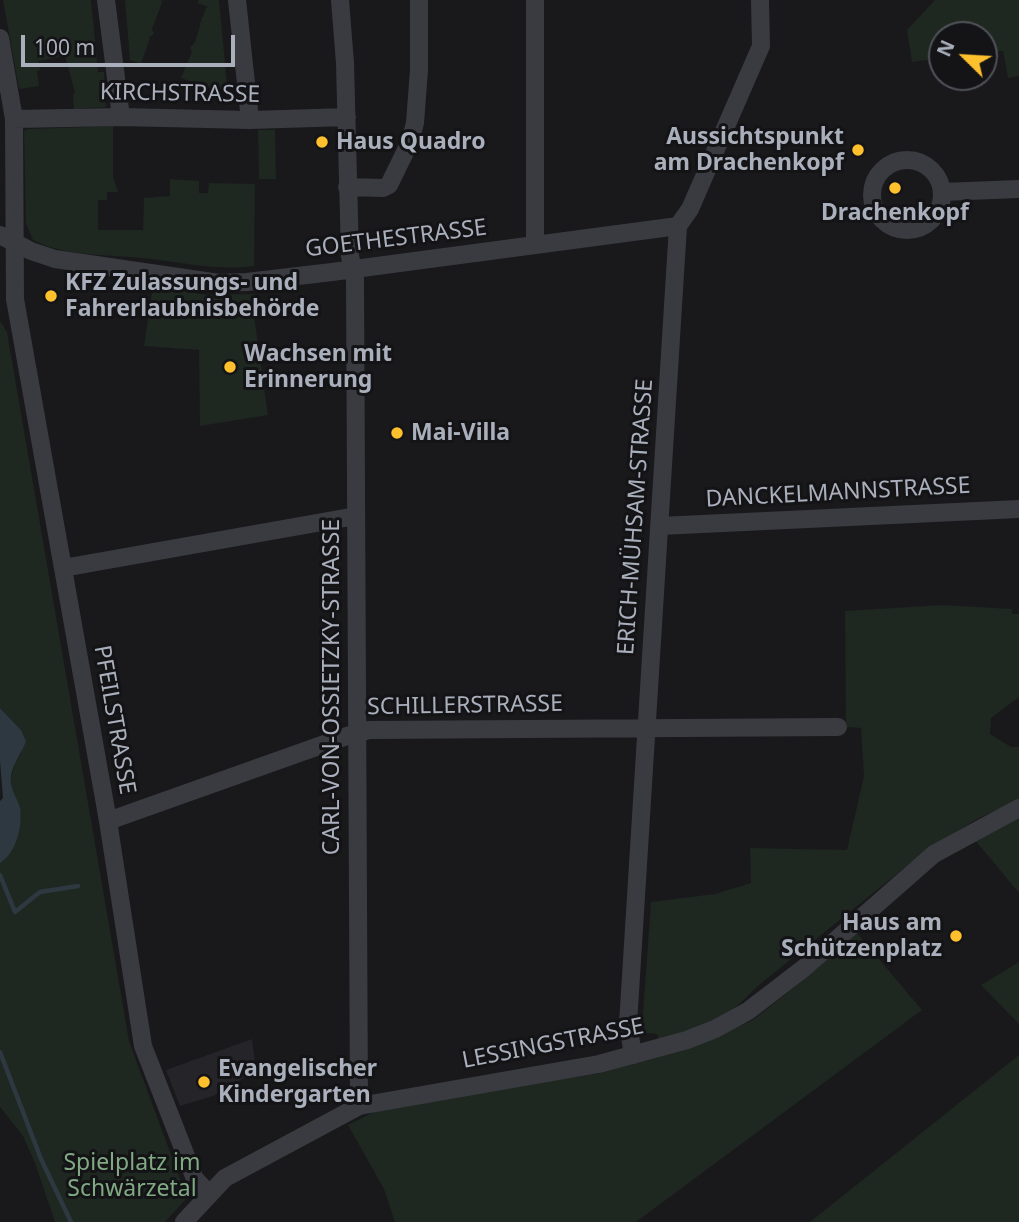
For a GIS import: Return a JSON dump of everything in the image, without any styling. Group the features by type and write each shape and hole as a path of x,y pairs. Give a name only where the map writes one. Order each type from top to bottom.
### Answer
{"street":[{"path":"106,0 121,117"},
{"path":"237,0 250,120"},
{"name":"CARL-VON-OSSIETZKY-STRASSE","path":"340,0 350,256 355,292 359,1106"},
{"path":"347,187 389,186 410,142 417,101 419,0"},
{"path":"535,0 535,245"},
{"name":"ERICH-MÜHSAM-STRASSE","path":"633,1055 628,1024 678,226 690,209 761,46 760,0"},
{"name":"PFEILSTRASSE","path":"0,38 14,119 7,239 7,300 63,568 108,821 143,1046 195,1179 209,1194"},
{"name":"KIRCHSTRASSE","path":"14,119 121,117 250,120 346,117"},
{"path":"911,159 932,170 943,192 936,215 927,224 916,229 892,227 882,220 872,198 873,185 878,174 898,160 911,159"},
{"path":"943,192 1019,188"},
{"name":"GOETHESTRASSE","path":"7,239 55,259 219,283 353,269 678,226"},
{"name":"DANCKELMANNSTRASSE","path":"660,526 1019,509"},
{"path":"63,568 356,516"},
{"name":"SCHILLERSTRASSE","path":"108,821 358,732 838,727"},
{"name":"LESSINGSTRASSE","path":"184,1222 225,1178 359,1106 599,1064 687,1040 715,1028 748,1011 804,968 934,854 1019,808"}],"shaded area":[{"path":"0,708 21,730 26,741 11,776 12,788 20,808 19,830 10,853 0,863 0,801 3,798"},
{"name":"Evangelischer Kindergarten","path":"252,1039 256,1071 213,1096 180,1106 166,1070"}],"green space":[{"path":"3,0 91,0 98,72 104,72 106,107 74,109 75,93 65,56 39,61 39,86 19,89"},
{"path":"125,0 164,0 161,1 152,29 154,34 149,37 141,64 130,60"},
{"path":"199,0 219,0 228,95 181,78 192,52 190,47 194,44 208,7 197,3"},
{"path":"935,0 1019,0 1019,76 1008,78 1003,51 998,52 998,21 928,21 928,60 912,62 907,30"},
{"path":"113,126 113,177 118,192 107,192 107,200 98,200 98,230 143,230 144,198 170,196 170,179 199,181 199,193 208,193 209,183 255,184 254,266 215,267 137,257 76,253 33,240 26,224 24,131"},
{"path":"258,130 275,130 276,179 259,179"},
{"name":"Wachsen mit Erinnerung","path":"153,286 207,295 255,294 256,308 253,309 268,415 200,426 199,350 144,346"},
{"name":"Spielplatz im Schwärzetal","path":"0,321 7,332 129,1041 187,1198 165,1222 55,1222 23,1136 0,1107 0,863 6,859 19,829 21,814 11,787 11,778 21,754 21,730 0,708"},
{"path":"943,605 1012,609 1012,614 1019,614 1019,697 991,718 990,734 1011,747 1019,747 1019,800 979,818 929,848 759,985 734,1009 707,1025 659,1041 657,1034 645,1033 642,1028 651,902 715,894 751,883 750,848 847,850 864,776 861,728 846,727 845,611"},
{"path":"1019,814 1019,893 974,839"},
{"path":"857,933 922,1010 636,1222 395,1222 384,1189 348,1125 384,1107 601,1073 688,1048 753,1020"},
{"path":"1019,962 1019,1024 981,985"},
{"path":"1019,1055 1019,1222 810,1222"}],"waterway":[{"path":"0,875 15,912 40,892 78,886"},
{"path":"0,1052 41,1159 71,1222"}],"place":[{"name":"Haus Quadro","path":"322,142"},
{"name":"Aussichtspunkt am Drachenkopf","path":"858,150"},
{"name":"Drachenkopf","path":"895,188"},
{"name":"KFZ Zulassungs- und Fahrerlaubnisbehörde","path":"51,296"},
{"name":"Wachsen mit Erinnerung","path":"230,367"},
{"name":"Mai-Villa","path":"397,433"},
{"name":"Haus am Schützenplatz","path":"956,936"},
{"name":"Evangelischer Kindergarten","path":"204,1082"}]}
